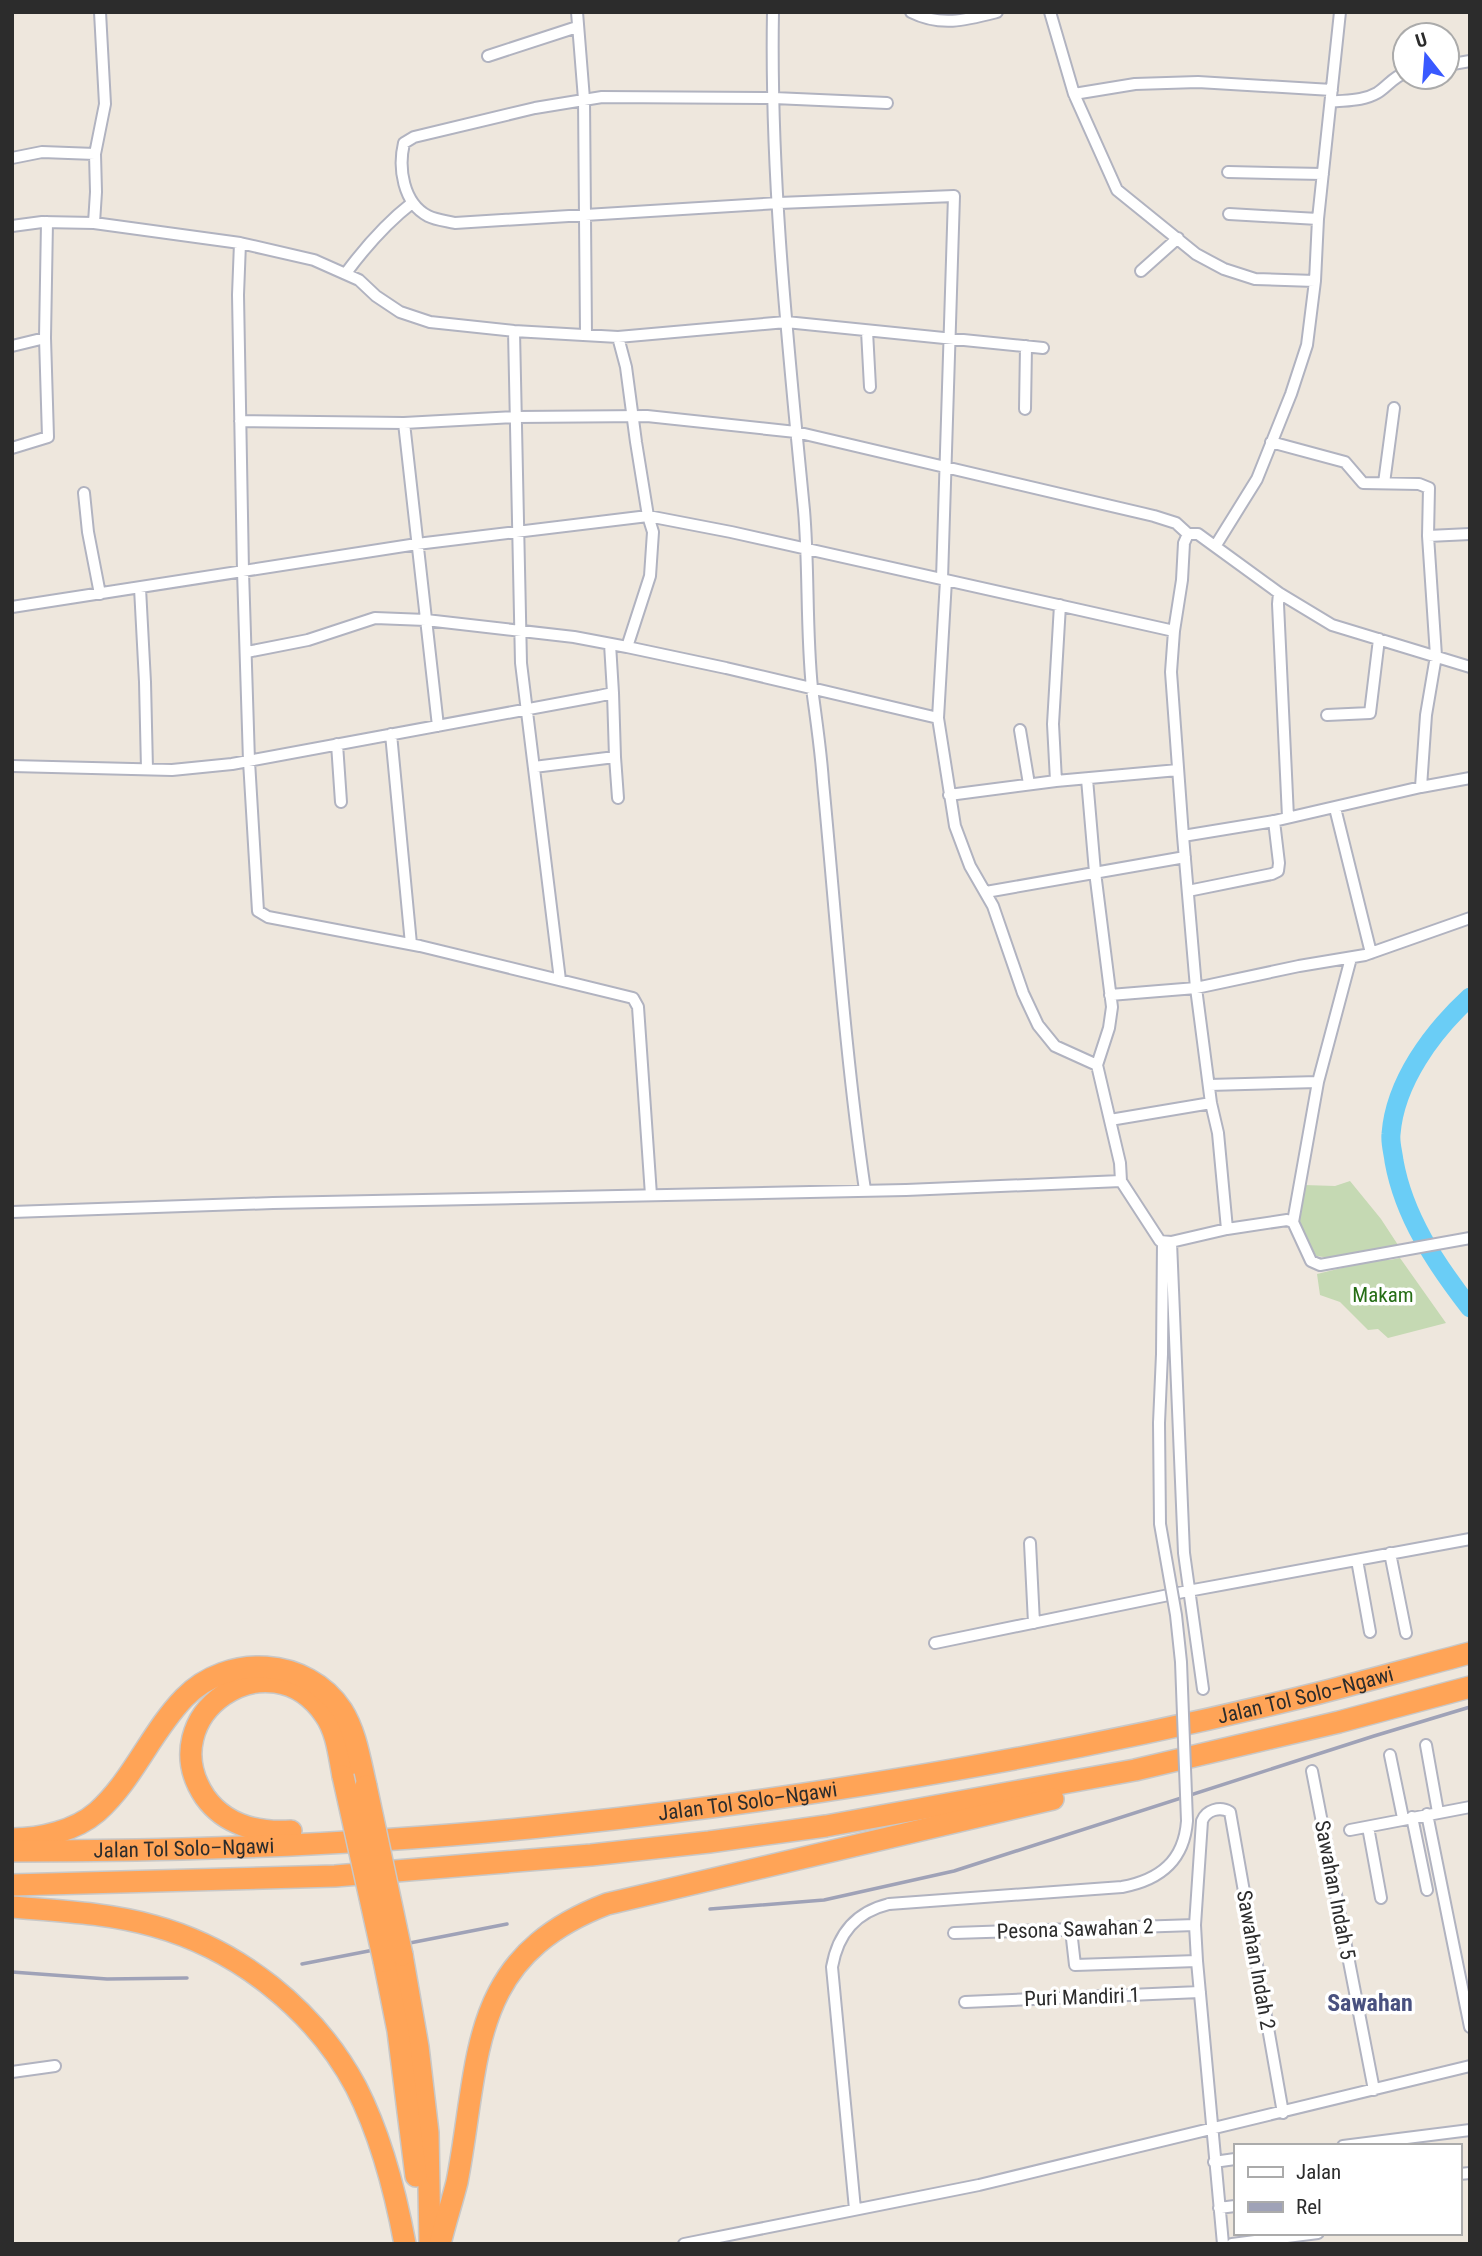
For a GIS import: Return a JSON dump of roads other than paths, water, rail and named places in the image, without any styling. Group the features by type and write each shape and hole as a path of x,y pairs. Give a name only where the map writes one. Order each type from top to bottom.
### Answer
{"highway":[{"name":"Jalan Tol Solo–Ngawi","path":"12,1851 233,1847 567,1824 889,1781 1251,1708 1470,1653"},
{"path":"12,1839 51,1834 95,1814 124,1782 185,1697 204,1681 243,1667 257,1666 290,1671 319,1685 341,1710 349,1724 366,1786 393,1958 398,2031 414,2150 419,2222 415,2244"},
{"path":"430,2244 428,2133 418,2047 393,1958 343,1776 332,1730 326,1716 309,1697 288,1685 257,1682 232,1688 206,1709 196,1731 191,1753 202,1791 209,1802 227,1818 253,1829 286,1832 529,1820 552,1819 567,1824"},
{"name":"Jalan Tol Solo–Ngawi","path":"12,1885 335,1877 590,1855 826,1826 1135,1770 1339,1722 1470,1687"},
{"path":"440,2244 457,2182 471,2082 484,2026 496,1994 507,1976 529,1950 553,1932 576,1917 607,1904 1057,1798 1135,1770"},
{"path":"12,1907 96,1915 167,1930 228,1957 288,2000 326,2042 355,2087 387,2165 405,2244"}],"street":[{"path":"94,223 95,154 105,104 100,12"},
{"path":"577,12 584,99 586,335"},
{"path":"772,12 771,65 786,322 806,549 812,687 822,764 850,1091 865,1190"},
{"path":"912,12 933,21 952,23 997,12"},
{"path":"1050,12 1074,94 1117,190 1202,258 1224,269 1255,279 1315,281"},
{"path":"1216,545 1256,479 1291,394 1307,345 1340,12"},
{"path":"488,56 577,27"},
{"path":"1074,94 1135,84 1198,82 1331,96 1369,96 1391,81"},
{"path":"887,103 774,98 584,99 408,139 404,143 400,158 404,182 412,203 428,216 455,223 779,203 954,197 939,718 950,795 964,851 986,892 1023,993 1038,1025 1055,1046 1097,1065"},
{"path":"12,158 42,152 95,154"},
{"path":"1228,172 1323,174"},
{"path":"346,273 364,246 383,226 412,203"},
{"path":"1229,214 1318,219"},
{"path":"12,448 48,436 45,338 47,222"},
{"path":"12,226 47,222 94,223 240,243 314,260 346,273 400,312 422,320 514,331 618,337 786,322 1043,348"},
{"path":"1141,271 1178,237"},
{"path":"240,243 238,295 243,570 257,908 268,917 411,944 630,997 637,1004 651,1195"},
{"path":"514,331 521,663 561,980"},
{"path":"867,331 870,387"},
{"path":"618,337 626,367 648,516 653,532 651,567 627,647"},
{"path":"12,346 45,338"},
{"path":"1025,409 1026,346"},
{"path":"1384,483 1394,408"},
{"path":"240,421 404,423 516,417 632,416 796,432 1154,516 1180,525 1188,534 1198,534 1216,545 1279,593 1332,625 1470,667"},
{"path":"404,423 438,726"},
{"path":"1271,442 1345,462 1363,483 1419,484 1428,487 1428,536 1436,656 1426,715 1421,787"},
{"path":"84,493 88,532 100,594"},
{"path":"12,607 417,544 648,516 731,531 1174,631"},
{"path":"1188,534 1184,542 1171,672 1196,988 1217,1133 1227,1229"},
{"path":"1428,536 1470,534"},
{"path":"139,589 147,769"},
{"path":"1279,593 1288,817"},
{"path":"1056,781 1053,724 1060,605"},
{"path":"247,652 309,640 375,618 426,620 522,630 627,647 939,718"},
{"path":"1326,715 1370,713 1379,639"},
{"path":"610,644 618,798"},
{"path":"12,766 185,769 249,761 612,693"},
{"path":"1020,730 1029,784"},
{"path":"391,734 411,944"},
{"path":"337,744 341,802"},
{"path":"534,767 615,757"},
{"path":"950,795 1056,781 1178,770"},
{"path":"1182,836 1274,821 1470,778"},
{"path":"1087,779 1111,1017 1097,1065 1120,1163 1121,1181 1143,1212 1156,1237 1167,1242 1227,1229 1287,1220 1293,1222"},
{"path":"1335,808 1371,953"},
{"path":"1188,891 1278,871 1274,821"},
{"path":"986,892 1185,857"},
{"path":"1110,995 1196,988 1351,958 1470,918"},
{"path":"1351,958 1318,1082 1293,1222 1311,1261 1317,1265 1470,1238"},
{"path":"1209,1085 1318,1082"},
{"path":"1110,1120 1211,1103"},
{"path":"12,1212 1121,1181"},
{"path":"855,2209 832,1967 839,1941 852,1923 873,1908 889,1904 1122,1887 1143,1883 1158,1875 1181,1850 1187,1821 1181,1662 1176,1615 1160,1524 1159,1423 1167,1242"},
{"path":"1167,1242 1182,1519 1188,1591 1203,1689"},
{"path":"934,1643 1188,1591 1470,1539"},
{"path":"1030,1543 1034,1623"},
{"path":"1391,1553 1406,1633"},
{"path":"1357,1560 1370,1632"},
{"path":"1426,1745 1433,1813 1470,2027"},
{"path":"1390,1755 1427,1890"},
{"name":"Sawahan Indah 5","path":"1312,1771 1374,2090"},
{"path":"1350,1830 1470,1807"},
{"name":"Sawahan Indah 2","path":"1195,1925 1202,1821 1210,1810 1226,1809 1230,1814 1283,2113"},
{"path":"1368,1827 1381,1898"},
{"path":"1195,1925 1223,2244"},
{"name":"Pesona Sawahan 2","path":"954,1933 1195,1925"},
{"path":"1071,1930 1073,1962 1078,1965 1197,1961"},
{"name":"Puri Mandiri 1","path":"965,2002 1200,1993"},
{"path":"12,2071 55,2066"},
{"path":"684,2244 979,2185 1470,2066"},
{"path":"1359,2144 1470,2130"},
{"path":"1214,2162 1234,2159"},
{"path":"1219,2208 1234,2206"},
{"path":"1232,2244 1302,2235"}],"waterway":[{"path":"1470,997 1442,1026 1418,1059 1400,1096 1391,1137 1399,1182 1413,1221 1445,1274 1470,1308"}],"railway":[{"path":"710,1909 824,1900 954,1871 1470,1707"},
{"path":"302,1964 507,1924"},
{"path":"12,1972 107,1979 187,1978"}],"district":[{"name":"Sawahan","path":"1370,2003"}],"park label":[{"name":"Makam","path":"1383,1295"}]}
